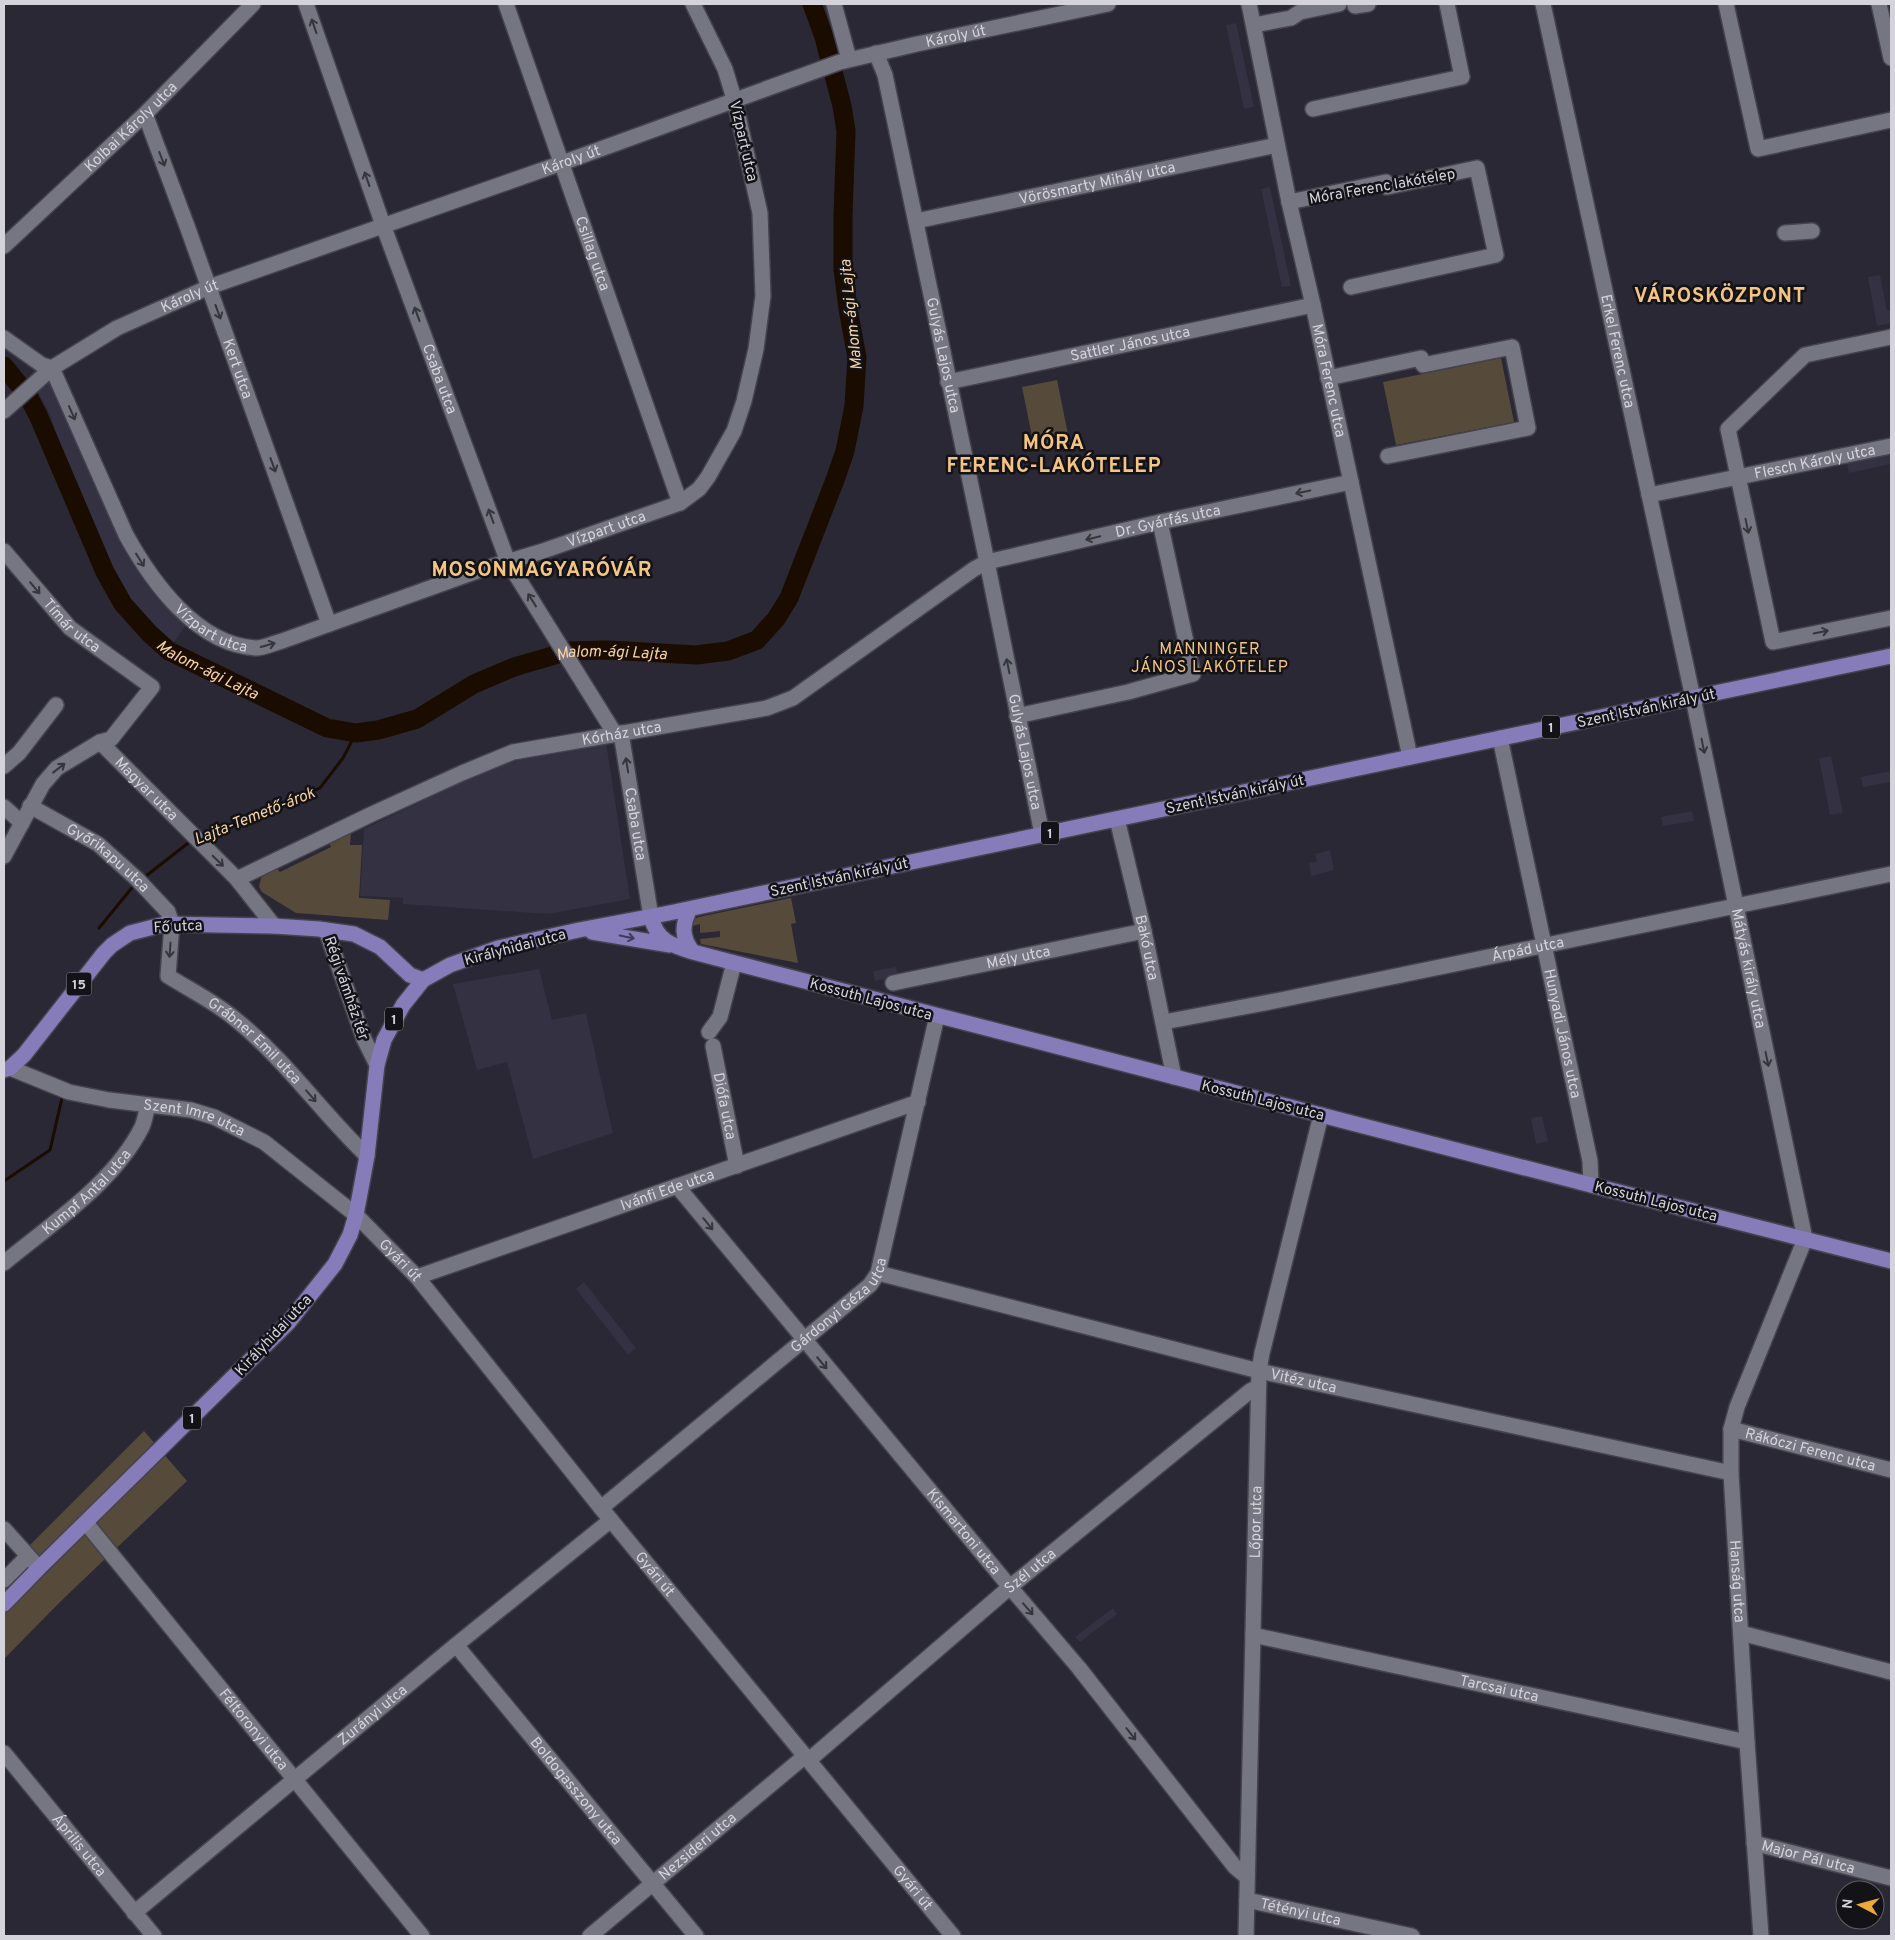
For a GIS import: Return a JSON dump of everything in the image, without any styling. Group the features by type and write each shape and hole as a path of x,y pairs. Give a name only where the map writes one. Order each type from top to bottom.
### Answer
{"main road":[{"name":"Szent István király út","path":"579,930 690,909 1891,656"},
{"path":"690,909 684,921 683,929 687,945 693,952"},
{"name":"Kossuth Lajos utca","path":"651,917 654,928 663,939 674,946 693,952 1591,1185 1891,1260"},
{"name":"Fő utca","path":"7,1069 24,1055 104,952 130,933 143,928 172,924 274,926 326,930"},
{"name":"Régi vámház tér","path":"326,930 354,934 364,939 380,948 410,975 423,980"},
{"path":"579,930 674,946"},
{"name":"Királyhidai utca","path":"4,1604 38,1568 288,1323 334,1264 350,1235 356,1215 366,1156 377,1065 384,1040 403,1005 423,980 469,957 579,930"}],"street":[{"name":"Kolbai Károly utca","path":"4,246 145,114 253,4"},
{"name":"Csaba utca","path":"306,4 384,225 508,562 618,733 651,917"},
{"name":"Csillag utca","path":"506,4 680,503"},
{"name":"Vízpart utca","path":"52,368 126,535 140,560 157,585 174,603 202,627 218,637 237,644 258,648 483,569 680,503 699,489 720,458 734,432 744,401 763,296 760,214 735,102 726,69 693,4"},
{"path":"834,4 845,61"},
{"name":"Károly út","path":"4,411 52,368 117,328 209,287 735,102 822,68 876,53 1108,4"},
{"name":"Móra Ferenc utca","path":"1249,4 1289,202 1313,305 1410,757"},
{"path":"1254,25 1291,18 1300,12 1338,4"},
{"path":"1355,4 1355,6 1368,4"},
{"path":"1312,109 1462,78 1447,4"},
{"name":"Erkel Ferenc utca","path":"1543,4 1693,698"},
{"path":"1726,4 1758,149 1891,120"},
{"path":"1879,4 1891,58"},
{"name":"Gulyás Lajos utca","path":"876,53 885,75 1042,834"},
{"name":"Kert utca","path":"145,114 330,624"},
{"name":"Vörösmarty Mihály utca","path":"916,221 1277,145"},
{"name":"Móra Ferenc lakótelep","path":"1289,202 1386,182 1387,188 1477,168 1496,256 1351,287"},
{"path":"1785,233 1812,231"},
{"name":"Sattler János utca","path":"948,382 1313,305"},
{"name":"Flesch Károly utca","path":"1737,478 1728,430 1804,355 1891,337"},
{"path":"4,338 42,365 52,368"},
{"path":"1328,378 1421,358 1422,365 1512,347 1528,428 1388,456"},
{"name":"Flesch Károly utca","path":"1649,495 1891,446"},
{"path":"1737,478 1773,642 1891,618"},
{"name":"Dr. Gyárfás utca","path":"987,562 1160,522 1351,482"},
{"path":"1017,716 1128,692 1193,674 1160,522"},
{"name":"Tímár utca","path":"4,551 70,628 152,686 111,739 100,742"},
{"name":"Kórház utca","path":"237,879 372,814 513,752 767,708 793,698 966,574 987,562"},
{"name":"Mátyás király utca","path":"1693,698 1805,1239"},
{"path":"4,766 19,753 56,705"},
{"name":"Hunyadi János utca","path":"1500,738 1590,1161 1591,1185"},
{"path":"4,856 43,784 57,768 100,742"},
{"name":"Magyar utca","path":"100,742 237,879 274,926"},
{"name":"Győrikapu utca","path":"30,806 98,844 139,881 168,912 172,924"},
{"path":"4,808 22,823"},
{"name":"Bakó utca","path":"1117,819 1144,931 1174,1077"},
{"name":"Árpád utca","path":"1164,1022 1280,1000 1891,874"},
{"name":"Grábner Emil utca","path":"172,924 168,976 235,1018 278,1059 366,1156"},
{"name":"Régi vámház tér","path":"326,930 364,1039 377,1065"},
{"name":"Mély utca","path":"892,983 1144,931"},
{"name":"Diófa utca","path":"734,963 720,1017 711,1039 737,1166"},
{"name":"Gárdonyi Géza utca","path":"606,1514 870,1285 878,1273 937,1016"},
{"name":"Szent Imre utca","path":"7,1069 64,1090 109,1100 191,1110 214,1117 264,1142 356,1215"},
{"name":"Ivánfi Ede utca","path":"417,1277 918,1102"},
{"name":"Kumpf Antal utca","path":"4,1262 104,1178 135,1139 143,1125 148,1105"},
{"name":"Lőpor utca","path":"1246,1936 1259,1371 1262,1352 1321,1115"},
{"name":"Kismartoni utca","path":"677,1186 804,1341 1079,1668 1235,1867 1247,1877"},
{"name":"Gyári út","path":"356,1215 417,1277 606,1514 953,1936"},
{"name":"Hanság utca","path":"1761,1936 1731,1473 1731,1429 1737,1407 1805,1239"},
{"name":"Vitéz utca","path":"878,1273 1259,1371 1731,1473"},
{"name":"Szél utca","path":"807,1758 1010,1587 1250,1391 1258,1387"},
{"name":"Rákóczi Ferenc utca","path":"1731,1429 1891,1470"},
{"name":"Zurányi utca","path":"134,1913 456,1645 606,1514"},
{"name":"Féltoronyi utca","path":"86,1523 422,1936"},
{"path":"4,1529 38,1568"},
{"path":"4,1580 28,1556"},
{"path":"1741,1634 1891,1672"},
{"name":"Tarcsai utca","path":"1253,1635 1747,1742"},
{"name":"Boldogasszony utca","path":"456,1645 696,1936"},
{"name":"Április utca","path":"4,1752 154,1936"},
{"name":"Nezsideri utca","path":"590,1936 807,1758"},
{"name":"Major Pál utca","path":"1754,1843 1891,1878"},
{"name":"Tétényi utca","path":"1247,1900 1412,1936"}],"shaded area":[{"path":"1236,23 1254,107 1244,109 1226,25"},
{"path":"1270,187 1291,286 1282,287 1261,189"},
{"path":"1880,275 1887,311 1891,311 1891,323 1877,326 1868,277"},
{"path":"1501,358 1514,422 1396,445 1383,382"},
{"path":"52,378 131,556 188,622 172,645 115,581 83,509 50,415 36,388"},
{"path":"1057,380 1070,444 1035,451 1022,387"},
{"path":"1891,454 1891,464 1849,473 1847,463"},
{"path":"606,742 630,899 548,914 403,904 403,898 360,896 364,829 494,767 511,761"},
{"path":"1831,756 1843,813 1830,815 1819,758"},
{"path":"1891,771 1891,782 1863,787 1861,777"},
{"path":"1692,811 1694,821 1663,826 1661,817"},
{"path":"351,832 350,845 362,845 359,898 390,900 388,920 296,913 262,892 259,887 261,878 274,866 280,872 331,847 328,840"},
{"path":"1330,850 1334,870 1311,876 1309,863 1317,861 1315,854"},
{"path":"791,898 796,923 791,924 798,963 701,944 700,939 720,937 720,931 700,933 700,924 688,927 692,920 699,917"},
{"path":"896,967 898,976 875,981 873,971"},
{"path":"539,969 552,1020 586,1013 613,1133 533,1159 507,1062 477,1070 453,984"},
{"path":"1542,1116 1548,1141 1536,1144 1531,1118"},
{"path":"584,1282 636,1348 628,1355 576,1289"},
{"path":"144,1431 187,1481 61,1601 4,1659 4,1571"},
{"path":"1113,1608 1117,1614 1080,1642 1075,1637"}],"waterway":[{"name":"Malom-ági Lajta","path":"4,366 28,396 38,415 105,572 123,604 149,633 169,651 327,728 356,733 378,730 417,719 474,684 514,667 569,651 608,650 696,655 728,651 757,640 776,619 789,598 845,451 854,406 857,357 843,269 846,131 842,106 824,37 812,4"},
{"name":"Lajta-Temető-árok","path":"200,837 268,811 320,788 343,758 356,733"},
{"name":"Lajta-Temető-árok","path":"142,879 192,840"},
{"name":"Lajta-Temető-árok","path":"99,928 135,884"},
{"name":"Lajta-Temető-árok","path":"4,1181 50,1150 62,1098"}],"district":[{"name":"VÁROSKÖZPONT","path":"1720,295"},
{"name":"MÓRA FERENC-LAKÓTELEP","path":"1054,454"},
{"name":"MOSONMAGYARÓVÁR","path":"542,569"},
{"name":"MANNINGER JÁNOS LAKÓTELEP","path":"1210,657"}]}
